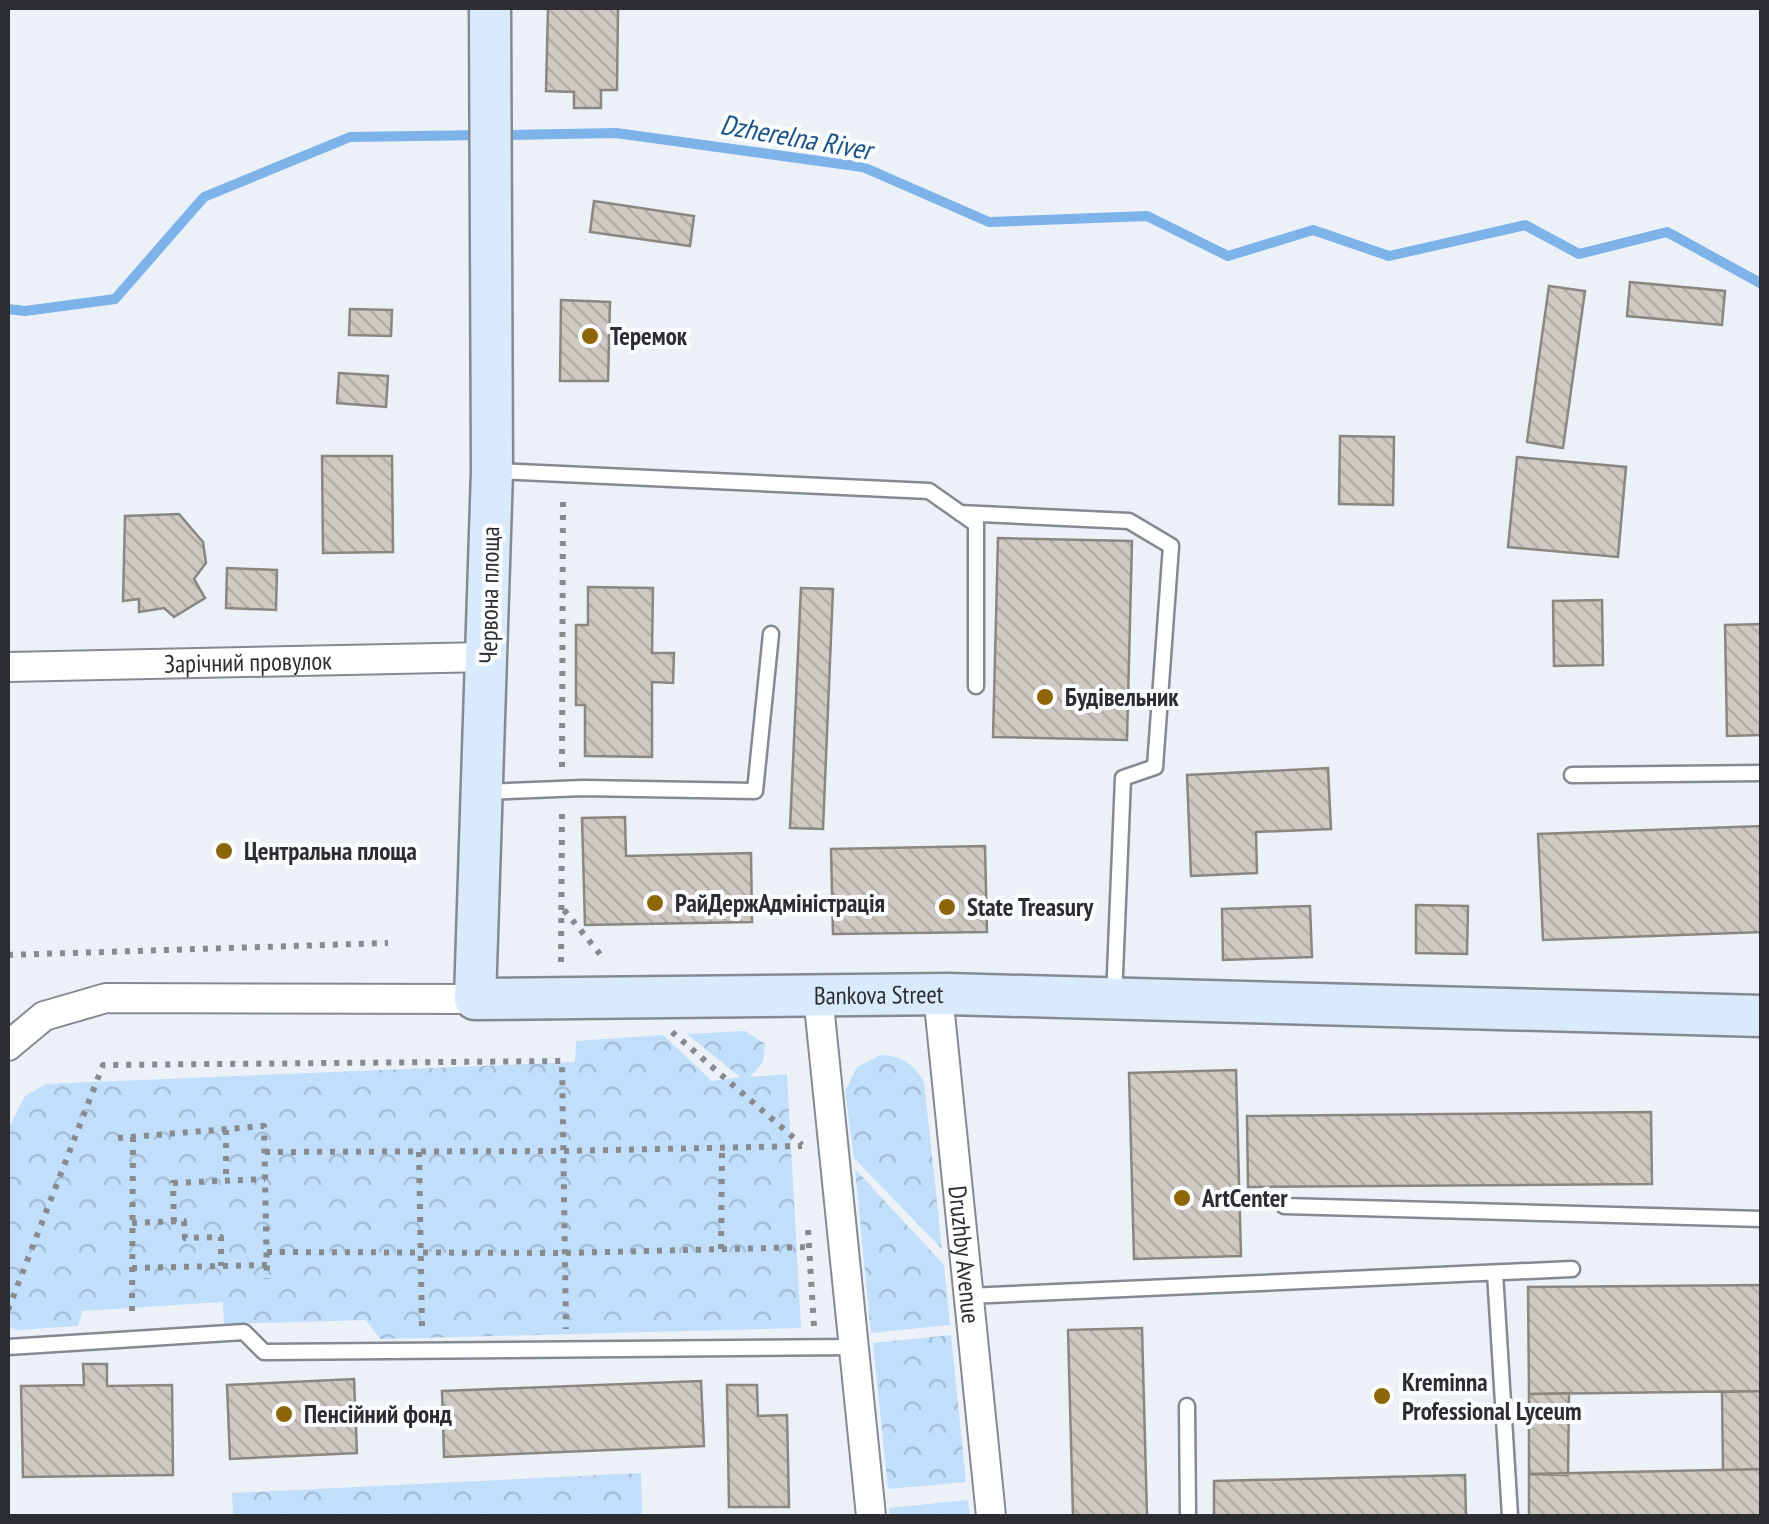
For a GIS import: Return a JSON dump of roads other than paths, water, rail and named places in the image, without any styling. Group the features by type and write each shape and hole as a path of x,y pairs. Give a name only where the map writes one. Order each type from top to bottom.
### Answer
{"street":[{"name":"Червона площа","path":"476,998 492,471 490,18"},
{"name":"Зарічний провулок","path":"8,667 488,657"},
{"name":"Bankova Street","path":"8,1046 44,1016 106,998 938,994 1762,1016"},
{"name":"Druzhby Avenue","path":"938,994 991,1516"},
{"path":"818,995 871,1516"}],"lane":[{"path":"492,471 929,491 976,524 976,686"},
{"path":"960,513 1129,520 1171,546 1155,767 1122,778 1114,998"},
{"path":"483,792 562,788 755,791 771,634"},
{"path":"1572,775 1762,773"},
{"path":"1284,1206 1762,1219"},
{"path":"968,1296 1572,1269"},
{"path":"1495,1272 1510,1516"},
{"path":"8,1346 244,1332 264,1352 854,1347"},
{"path":"1187,1406 1188,1516"}],"waterway":[{"name":"Dzherelna River","path":"501,135 616,133 863,167 989,222 1147,216 1228,256 1313,230 1389,256 1525,225 1579,254 1667,232 1762,284"},
{"name":"Dzherelna River","path":"8,309 25,311 115,299 204,197 350,137 484,135"}],"place":[{"name":"Теремок","path":"590,336"},
{"name":"Будівельник","path":"1045,697"},
{"name":"Центральна площа","path":"224,851"},
{"name":"РайДержАдміністрація","path":"655,903"},
{"name":"State Treasury","path":"947,907"},
{"name":"ArtCenter","path":"1182,1198"},
{"name":"Kreminna Professional Lyceum","path":"1382,1396"},
{"name":"Пенсійний фонд","path":"284,1414"}]}
